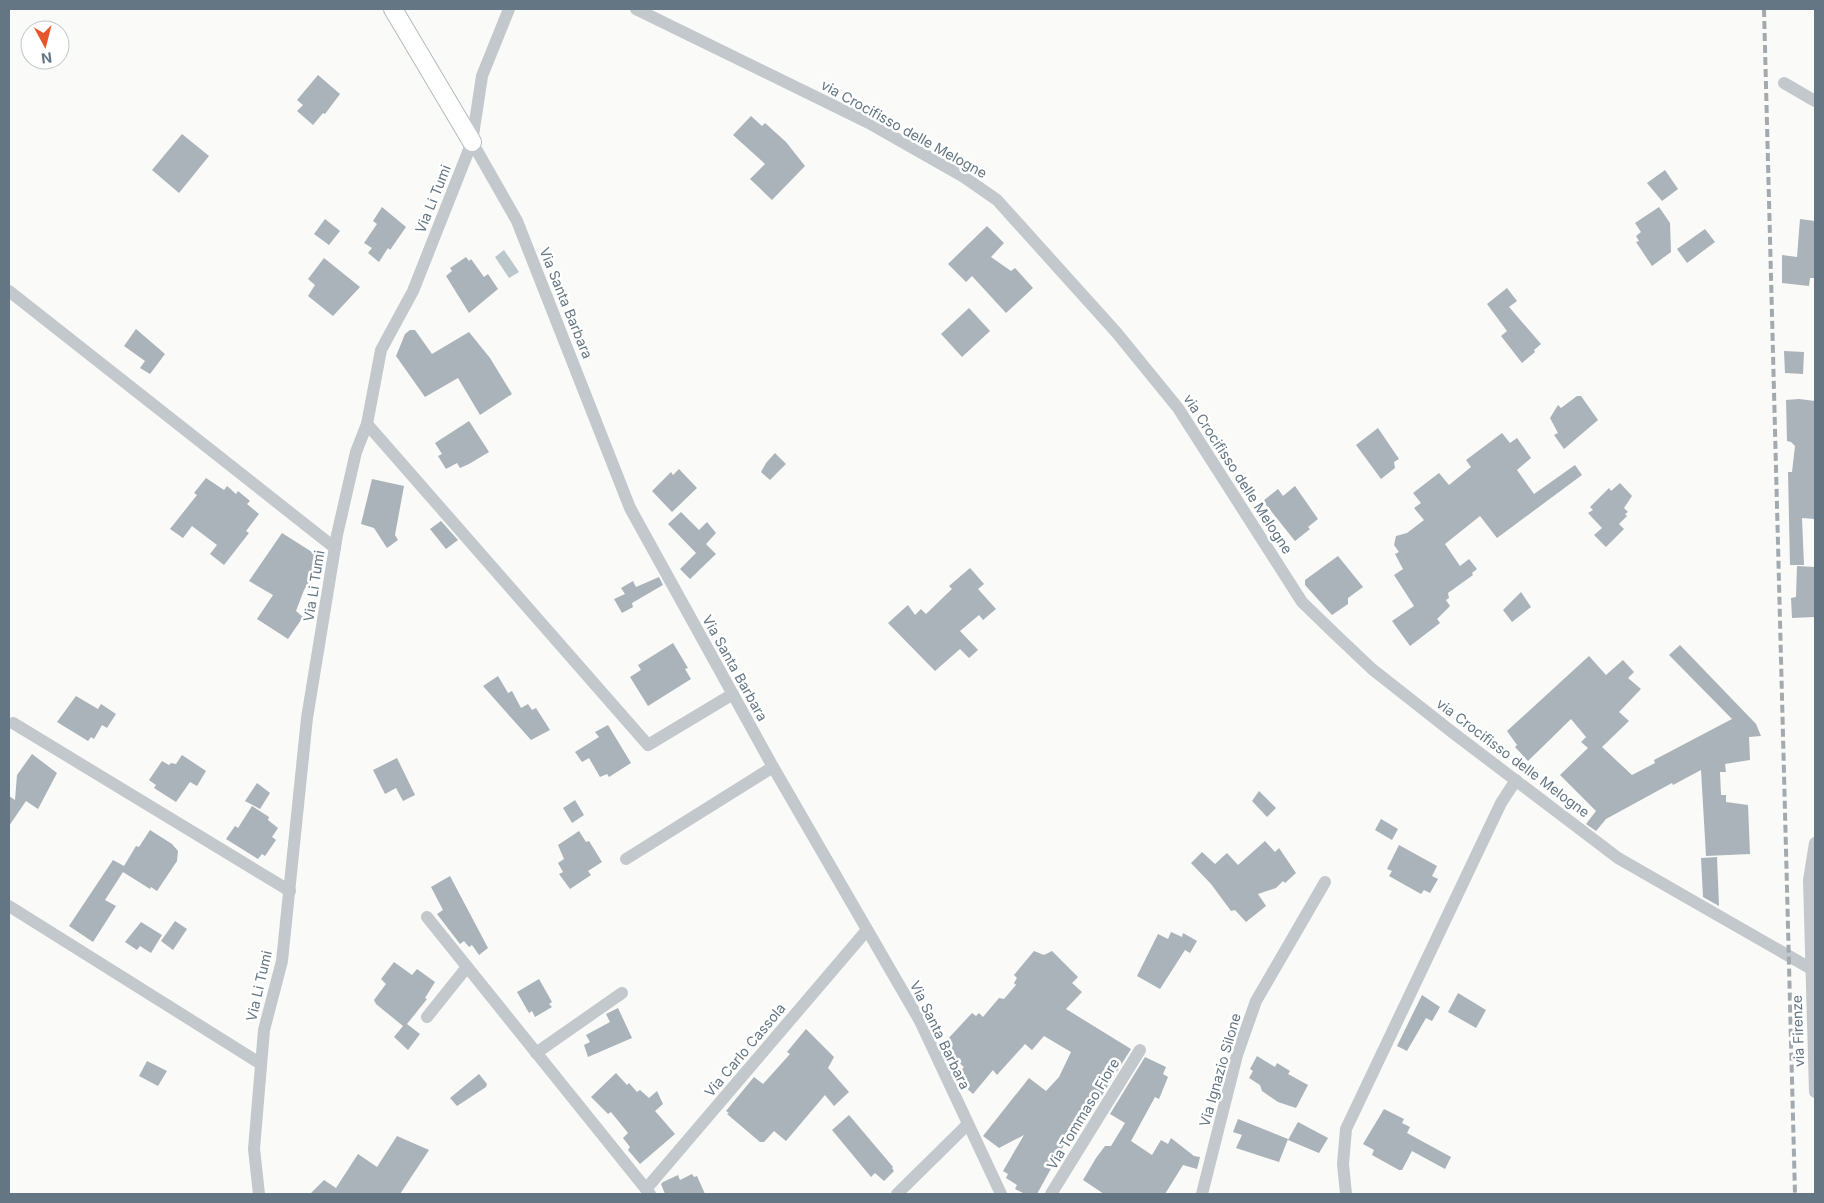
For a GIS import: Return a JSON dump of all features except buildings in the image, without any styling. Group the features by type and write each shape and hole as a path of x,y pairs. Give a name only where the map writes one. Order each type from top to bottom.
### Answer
{"street":[{"path":"393,9 472,142"},
{"name":"Via Li Tumi","path":"259,1194 254,1149 264,1030 282,962 308,718 335,548 356,452 368,424 381,350 413,291 472,142 482,76 509,9"},
{"name":"via Crocifisso delle Melogne","path":"636,9 869,123 964,176 997,200 1116,332 1178,408 1302,602 1372,668 1618,858 1813,970"},
{"path":"1784,82 1815,101"},
{"name":"Via Santa Barbara","path":"472,142 517,221 630,508 773,767 920,1021 967,1125 1001,1194"},
{"path":"9,291 335,548"},
{"path":"368,424 648,745 733,694"},
{"path":"13,723 290,891"},
{"path":"626,859 773,767"},
{"path":"1346,1194 1343,1164 1346,1129 1501,803 1516,780"},
{"name":"via Firenze","path":"1815,844 1809,880 1815,1092"},
{"name":"Via Ignazio Silone","path":"1202,1194 1237,1055 1256,1001 1325,882"},
{"path":"9,906 261,1064"},
{"path":"427,917 648,1192"},
{"name":"Via Carlo Cassola","path":"648,1192 867,930"},
{"path":"427,1017 467,967"},
{"path":"536,1053 622,993"},
{"name":"Via Tommaso Fiore","path":"1051,1194 1140,1050"},
{"path":"897,1194 967,1125"}],"shaded area":[{"path":"504,250 519,272 509,278 495,257"}],"railway":[{"path":"1764,9 1795,1194"}]}
